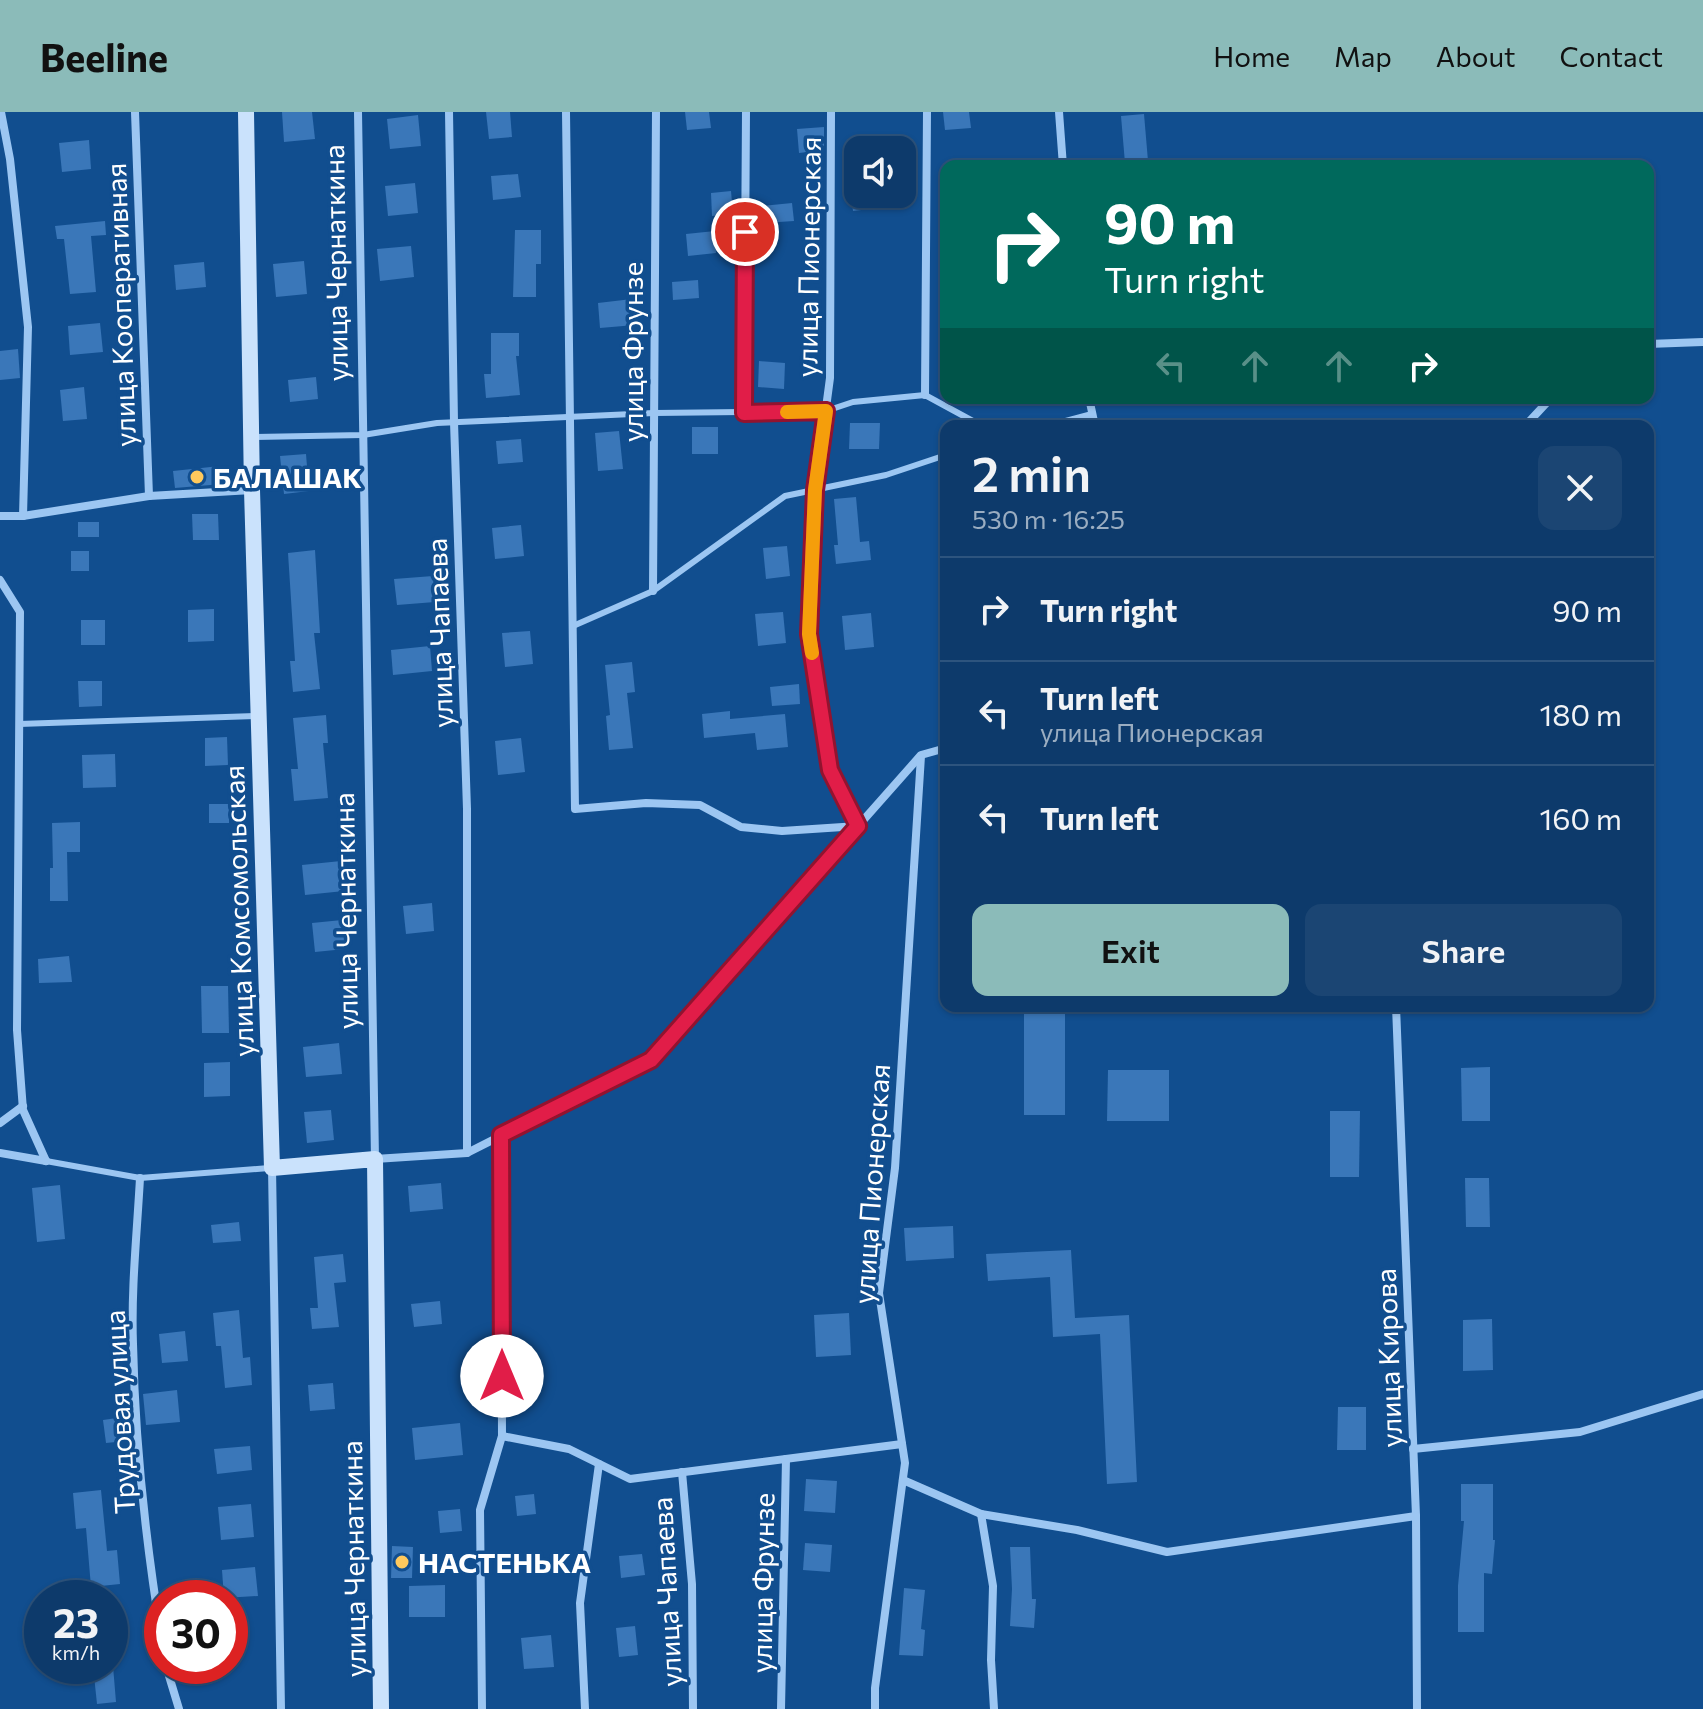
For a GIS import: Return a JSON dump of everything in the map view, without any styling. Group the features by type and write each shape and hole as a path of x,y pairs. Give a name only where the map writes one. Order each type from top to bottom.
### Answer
{"street":[{"path":"1,112 10,159 28,327 23,516"},
{"name":"улица Кооперативная","path":"135,112 149,496"},
{"name":"улица Комсомольская","path":"246,112 252,490 272,1168 281,1709"},
{"name":"улица Чернаткина","path":"358,112 381,1709"},
{"name":"улица Чапаева","path":"449,112 454,422 467,809 467,1153"},
{"path":"566,112 575,809 646,803 700,805 741,827 782,831 858,826"},
{"name":"улица Фрунзе","path":"653,591 656,112"},
{"path":"744,413 746,112"},
{"name":"улица Пионерская","path":"831,112 830,378 815,490 809,634 830,770 858,826"},
{"path":"925,395 927,112"},
{"path":"1059,112 1063,160"},
{"path":"1654,344 1703,342"},
{"path":"1090,404 1094,420"},
{"path":"1531,420 1545,404"},
{"path":"0,516 23,516 149,496 252,490"},
{"path":"0,580 20,612 17,1030 23,1106 46,1161"},
{"path":"272,1168 467,1153 651,1060 921,755 940,750"},
{"name":"улица Пионерская","path":"875,1709 875,1688 905,1463 879,1293 895,1168 921,755"},
{"name":"улица Кирова","path":"1396,1012 1416,1516 1417,1709"},
{"path":"0,1123 23,1106"},
{"path":"482,1709 480,1510 502,1436 501,1135"},
{"path":"0,1153 46,1161"},
{"name":"Трудовая улица","path":"140,1178 132,1341 138,1444 152,1580"},
{"path":"1413,1449 1580,1432 1703,1394"},
{"path":"502,1436 569,1449 630,1479 902,1444"},
{"name":"улица Фрунзе","path":"781,1709 786,1459"},
{"path":"585,1709 580,1603 599,1464"},
{"name":"улица Чапаева","path":"682,1472 692,1584 693,1709"},
{"path":"903,1480 981,1514 1077,1530 1167,1552 1416,1516"},
{"path":"981,1514 993,1586 991,1660 994,1709"},
{"path":"171,1684 179,1709"}],"lane":[{"path":"251,437 363,435 454,422 654,413 826,411 853,402 925,395 940,403"},
{"path":"942,404 971,420"},
{"path":"1070,420 1092,414"},
{"path":"573,626 653,591 785,496 886,475 940,457"},
{"path":"19,724 259,716"},
{"path":"46,1161 140,1178 272,1168"}],"building":[{"path":"282,112 312,112 315,139 284,142"},
{"path":"486,112 510,112 512,137 489,139"},
{"path":"685,112 709,112 711,128 687,130"},
{"path":"943,112 969,112 971,128 945,130"},
{"path":"1144,114 1148,160 1125,160 1121,116"},
{"path":"418,115 421,146 390,149 387,119"},
{"path":"824,127 824,150 799,153 797,129"},
{"path":"89,140 91,169 62,172 59,143"},
{"path":"518,174 521,197 493,200 491,176"},
{"path":"415,183 418,213 388,216 385,186"},
{"path":"731,191 733,214 712,216 711,193"},
{"path":"792,203 794,221 764,223 762,206"},
{"path":"105,221 106,235 91,236 96,292 70,294 64,239 57,239 55,226"},
{"path":"515,230 541,230 541,264 536,264 536,297 513,297"},
{"path":"715,231 716,253 688,256 686,234"},
{"path":"411,246 414,277 380,281 377,249"},
{"path":"304,261 307,294 276,297 273,264"},
{"path":"204,262 206,287 176,290 174,265"},
{"path":"698,280 699,298 673,300 672,282"},
{"path":"632,299 635,325 600,328 598,303"},
{"path":"100,323 103,352 70,355 68,326"},
{"path":"491,333 519,333 519,356 516,356 520,395 486,398 484,374 491,374"},
{"path":"18,349 20,378 0,380 0,351"},
{"path":"759,361 785,363 784,389 758,387"},
{"path":"316,377 318,399 290,402 288,380"},
{"path":"84,387 87,419 63,421 60,390"},
{"path":"850,423 880,423 879,449 849,449"},
{"path":"692,427 718,427 718,454 692,454"},
{"path":"619,431 623,469 598,471 595,433"},
{"path":"521,439 523,462 498,464 496,441"},
{"path":"306,454 309,491 284,494 280,456"},
{"name":"БАЛАШАК","path":"220,466 222,484 175,488 173,471"},
{"path":"856,497 860,542 869,541 871,560 836,564 834,545 838,545 834,499"},
{"path":"192,514 218,514 219,540 193,540"},
{"path":"78,522 99,522 99,537 78,537"},
{"path":"521,525 524,556 495,559 492,528"},
{"path":"787,546 790,576 766,579 763,548"},
{"path":"315,550 320,633 314,633 320,689 293,692 290,661 295,661 288,553"},
{"path":"71,551 89,551 89,571 71,571"},
{"path":"433,576 435,602 397,605 394,579"},
{"path":"214,609 214,641 188,642 188,610"},
{"path":"783,612 786,643 758,646 755,614"},
{"path":"871,613 874,647 845,650 842,616"},
{"path":"81,620 105,620 105,645 81,645"},
{"path":"530,631 533,664 505,667 502,633"},
{"path":"430,646 432,671 393,675 391,650"},
{"path":"632,662 635,692 627,693 633,748 609,750 606,716 610,715 605,665"},
{"path":"78,681 102,681 102,706 79,707"},
{"path":"799,684 800,704 772,706 770,687"},
{"path":"730,711 730,719 785,714 788,747 757,750 755,733 704,738 702,714"},
{"path":"326,715 328,743 323,743 328,798 294,801 291,769 298,769 293,718"},
{"path":"227,737 228,765 205,766 205,738"},
{"path":"521,738 525,772 498,775 495,741"},
{"path":"115,754 116,787 83,788 82,755"},
{"path":"209,804 229,804 229,823 209,823"},
{"path":"80,822 80,852 67,852 68,901 50,901 52,823"},
{"path":"341,861 344,891 305,895 302,865"},
{"path":"432,903 434,931 406,934 403,906"},
{"path":"342,920 345,949 315,952 312,923"},
{"path":"69,956 72,982 39,983 38,959"},
{"path":"201,986 228,986 229,1033 202,1033"},
{"path":"1024,1013 1065,1013 1065,1115 1024,1115"},
{"path":"339,1043 342,1074 306,1077 303,1047"},
{"path":"230,1062 230,1096 204,1097 204,1063"},
{"path":"1490,1067 1490,1121 1462,1121 1461,1068"},
{"path":"1108,1070 1169,1070 1169,1121 1107,1121"},
{"path":"331,1110 334,1140 307,1143 304,1112"},
{"path":"1330,1111 1360,1111 1359,1177 1330,1177"},
{"path":"1465,1178 1489,1178 1490,1227 1466,1227"},
{"path":"441,1183 443,1209 410,1212 408,1186"},
{"path":"60,1185 65,1239 37,1242 32,1188"},
{"path":"239,1222 241,1241 213,1243 211,1225"},
{"path":"953,1226 954,1258 906,1261 904,1228"},
{"path":"1071,1250 1075,1318 1129,1315 1137,1482 1107,1484 1100,1334 1053,1337 1050,1277 988,1281 986,1254"},
{"path":"343,1254 346,1282 334,1283 339,1327 312,1329 310,1308 318,1308 314,1257"},
{"path":"440,1301 442,1324 414,1327 411,1304"},
{"path":"239,1310 243,1358 250,1357 252,1385 225,1388 221,1346 216,1346 213,1313"},
{"path":"849,1313 851,1355 816,1357 814,1315"},
{"path":"1492,1319 1493,1370 1463,1371 1463,1320"},
{"path":"185,1331 188,1361 162,1363 159,1334"},
{"path":"333,1383 335,1409 310,1411 308,1385"},
{"path":"177,1390 180,1422 146,1425 143,1394"},
{"path":"1338,1407 1366,1407 1366,1450 1337,1450"},
{"path":"124,1417 126,1441 106,1443 103,1420"},
{"path":"460,1423 463,1455 415,1460 412,1428"},
{"path":"250,1446 252,1470 217,1474 214,1449"},
{"path":"806,1479 837,1481 835,1513 804,1511"},
{"path":"1461,1484 1493,1484 1495,1540 1492,1574 1484,1573 1484,1632 1458,1632 1458,1586 1464,1521 1461,1521"},
{"path":"101,1490 107,1551 117,1550 120,1580 90,1580 86,1528 76,1529 73,1493"},
{"path":"534,1494 536,1514 517,1516 515,1496"},
{"path":"251,1504 254,1537 221,1540 218,1507"},
{"path":"460,1509 462,1531 440,1533 438,1511"},
{"path":"805,1543 832,1545 830,1572 803,1570"},
{"name":"НАСТЕНЬКА","path":"392,1546 413,1547 412,1578 391,1578"},
{"path":"1010,1547 1030,1547 1032,1599 1036,1599 1034,1628 1010,1626"},
{"path":"642,1554 645,1575 621,1578 619,1556"},
{"path":"255,1567 258,1596 248,1597 248,1580 223,1580 222,1570"},
{"path":"445,1585 445,1617 409,1617 409,1586"},
{"path":"904,1588 925,1590 921,1629 925,1630 923,1656 899,1655"},
{"path":"635,1626 638,1655 619,1657 616,1628"},
{"path":"551,1635 554,1667 524,1669 521,1638"},
{"path":"95,1684 114,1684 116,1702 97,1704"}],"slow traffic":[{"path":"787,412 826,411 815,490 809,634 812,653"}],"place":[{"name":"БАЛАШАК","path":"197,477"},
{"name":"НАСТЕНЬКА","path":"402,1562"}],"route":[{"path":"502,1376 501,1135 651,1060 858,826 830,770 809,634 815,490 826,411 744,413 745,232"}]}
